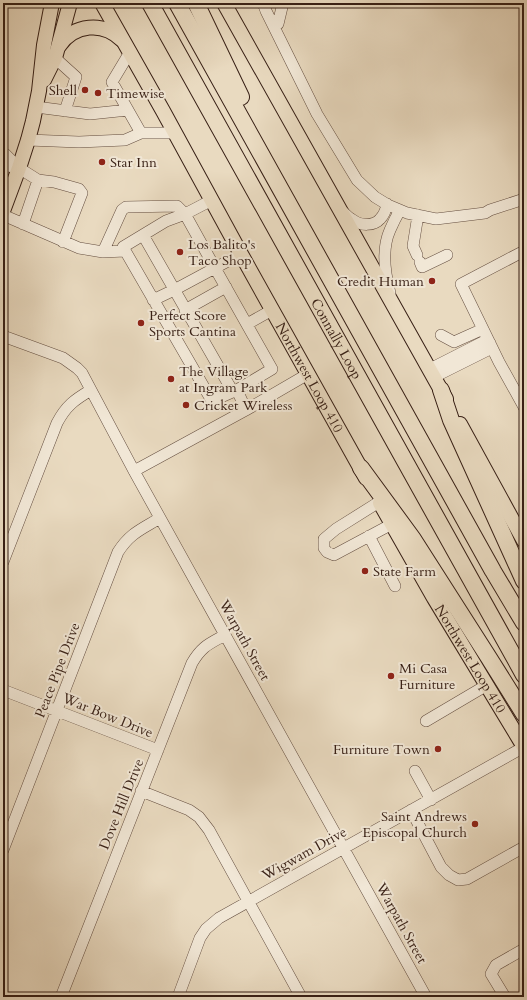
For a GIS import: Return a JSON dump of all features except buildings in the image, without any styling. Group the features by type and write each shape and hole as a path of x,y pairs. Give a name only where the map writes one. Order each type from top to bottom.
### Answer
{"highway":[{"name":"Connally Loop","path":"150,3 524,675"},
{"name":"Connally Loop","path":"177,3 524,623"},
{"path":"196,3 238,92 248,109 271,172"},
{"path":"435,379 450,420 524,581"},
{"path":"361,468 413,539 524,714"}],"main road":[{"path":"3,211 28,140 36,107 44,45 52,3"},
{"path":"56,53 70,3"},
{"name":"Northwest Loop 410","path":"102,3 379,502 434,598 524,747"},
{"path":"224,3 395,307 524,541"},
{"path":"39,91 56,53 64,39 72,33 83,28 101,28 119,37 127,48"}],"street":[{"path":"274,26 278,24 283,3"},
{"path":"265,6 317,114 357,180 375,197 407,213 436,219 485,213 524,199"},
{"path":"127,48 112,82 141,133"},
{"path":"56,53 76,77 65,111"},
{"path":"36,107 90,114 128,110"},
{"path":"28,140 79,142 125,140 141,133 175,133"},
{"path":"3,154 5,154 19,168 38,180 67,185 79,189 82,193 64,242"},
{"path":"3,165 19,168"},
{"path":"23,224 38,180"},
{"path":"103,252 122,210 126,208 178,206 185,214 272,369 235,391 212,401 123,247 166,222 185,214 212,200"},
{"path":"339,209 352,220 361,224 369,224 377,222 384,215 387,204"},
{"path":"395,307 388,284 385,256 389,231 400,210"},
{"path":"3,215 78,248 103,252 125,250"},
{"path":"418,215 413,246 422,267 447,256"},
{"path":"143,235 185,310 246,410"},
{"path":"524,251 462,284 499,362 524,407"},
{"path":"153,300 241,254"},
{"path":"185,310 226,287"},
{"path":"247,324 272,310"},
{"path":"441,335 454,342 483,329"},
{"name":"Warpath Street","path":"3,336 63,358 82,373 134,471 426,997"},
{"path":"435,379 488,350 490,343"},
{"path":"134,471 246,410 308,374"},
{"path":"3,562 59,418 69,405 91,390"},
{"path":"379,502 336,529 324,539 324,548 327,552 334,554 392,524"},
{"name":"Peace Pipe Drive","path":"3,850 118,552 129,537 160,518"},
{"path":"369,536 395,586"},
{"name":"Dove Hill Drive","path":"61,997 192,663 202,649 225,635"},
{"path":"426,721 487,685"},
{"name":"War Bow Drive","path":"3,690 158,750"},
{"name":"Wigwam Drive","path":"178,997 200,938 206,929 219,918 524,747"},
{"path":"415,771 431,800"},
{"path":"141,791 189,810 199,817 209,830 301,997"},
{"path":"411,810 441,867 449,875 458,880 467,879 524,847"},
{"path":"505,997 491,974 496,964 524,949"}],"place":[{"name":"Shell","path":"85,90"},
{"name":"Timewise","path":"98,93"},
{"name":"Star Inn","path":"102,162"},
{"name":"Los Balito's Taco Shop","path":"180,252"},
{"name":"Credit Human","path":"432,281"},
{"name":"Perfect Score Sports Cantina","path":"141,323"},
{"name":"The Village at Ingram Park","path":"171,379"},
{"name":"Cricket Wireless","path":"186,405"},
{"name":"State Farm","path":"365,571"},
{"name":"Mi Casa Furniture","path":"391,676"},
{"name":"Furniture Town","path":"438,749"},
{"name":"Saint Andrews Episcopal Church","path":"475,824"}]}
